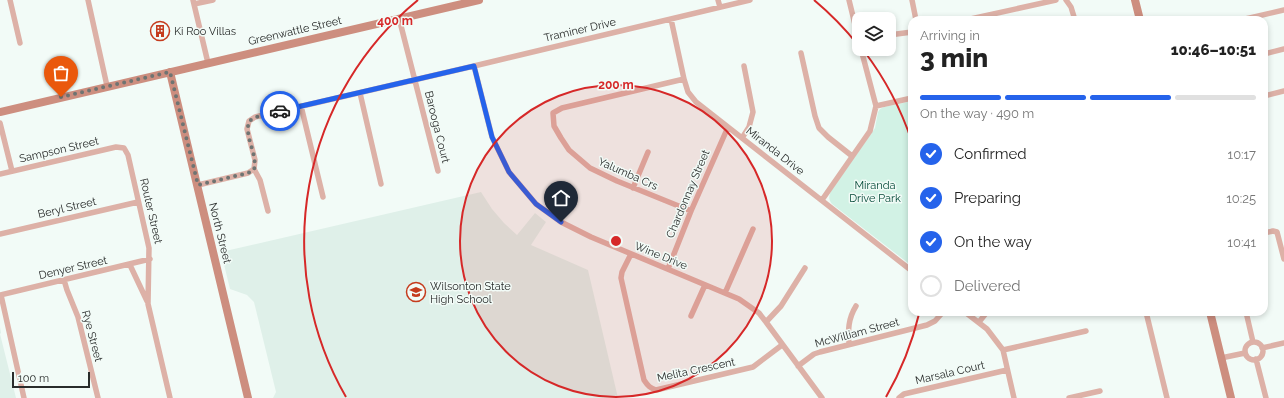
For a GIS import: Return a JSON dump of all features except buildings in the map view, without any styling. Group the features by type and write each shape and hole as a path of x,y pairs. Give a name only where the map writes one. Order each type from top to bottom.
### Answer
{"main road":[{"name":"Greenwattle Street","path":"0,112 479,0"},
{"path":"1135,0 1139,16"},
{"name":"North Street","path":"170,72 248,398"},
{"path":"1211,316 1231,398"}],"street":[{"path":"10,0 20,43"},
{"path":"88,0 107,86"},
{"path":"208,63 194,2 213,0"},
{"path":"718,0 720,7"},
{"name":"Traminer Drive","path":"254,170 255,160 247,129 249,121 256,117 750,0"},
{"path":"850,0 853,12"},
{"path":"912,0 915,16"},
{"path":"984,16 1056,0"},
{"path":"1067,0 1072,7 1074,16"},
{"path":"1258,16 1284,10"},
{"name":"Barooga Court","path":"399,18 438,171"},
{"name":"Miranda Drive","path":"671,19 684,79 688,92 696,102 908,268"},
{"path":"896,34 908,33"},
{"path":"1268,53 1284,49"},
{"path":"801,53 819,128 852,156"},
{"path":"822,200 870,131 876,106 863,56"},
{"name":"Wine Drive","path":"474,66 492,137 509,172 536,204 561,222 590,237 725,293 748,305 759,313 822,398"},
{"path":"742,138 749,127 753,112 744,66"},
{"name":"Yalumba Crs","path":"684,79 562,108 553,113 554,126 561,138 578,159 590,168 602,175 691,211"},
{"path":"1268,95 1284,91"},
{"path":"360,93 381,184"},
{"path":"876,106 908,99"},
{"path":"301,106 322,197"},
{"path":"0,123 12,171"},
{"name":"Chardonnay Street","path":"668,269 691,211 728,127"},
{"name":"Sampson Street","path":"0,174 116,147 124,148"},
{"name":"Router Street","path":"124,148 128,155 149,248 148,304"},
{"path":"633,188 648,152"},
{"path":"198,185 248,173 254,170 260,180 268,210"},
{"name":"Beryl Street","path":"0,234 138,202"},
{"path":"725,293 753,228"},
{"path":"1268,232 1277,232 1284,259"},
{"name":"Melita Crescent","path":"631,254 622,272 622,282 644,380 651,388 656,390 753,367 782,344"},
{"name":"Denyer Street","path":"0,295 150,259"},
{"name":"Router Street","path":"130,265 148,304 170,398"},
{"path":"766,322 781,306 805,268"},
{"name":"Rye Street","path":"64,280 66,290 78,317 98,398"},
{"path":"691,316 705,285"},
{"path":"0,295 24,398"},
{"path":"849,344 849,322 856,306"},
{"name":"McWilliam Street","path":"798,366 820,352 922,327 932,323 940,316"},
{"path":"971,316 988,329 1003,350 1014,398"},
{"path":"979,322 984,316"},
{"path":"1147,316 1167,398"},
{"path":"1247,316 1253,342"},
{"path":"1003,350 1086,331"},
{"path":"1253,342 1259,344 1262,348 1262,355 1256,359 1251,359 1246,353 1247,346 1253,342"},
{"path":"1262,348 1284,343"},
{"path":"1221,358 1246,353"},
{"path":"1256,359 1266,398"},
{"name":"Marsala Court","path":"899,398 904,394 1007,370"},
{"path":"1070,398 1100,391"}],"shaded area":[{"name":"Wilsonton State High School","path":"481,192 492,209 517,235 535,213 546,222 531,245 588,270 618,398 273,398 276,392 254,302 247,295 230,289 221,252"},
{"path":"0,334 16,398 0,398"}],"green space":[{"name":"Miranda Drive Park","path":"908,102 908,263 832,204 829,198 831,191 875,128 878,112 884,107"}],"way so far":[{"path":"61,97 170,72 198,185 248,173 254,170 255,160 247,129 249,121 256,117 280,111"}],"place":[{"name":"Ki Roo Villas","path":"160,31"},
{"name":"Wilsonton State High School","path":"416,292"}],"route":[{"path":"280,111 474,66 492,137 509,172 536,204 561,222"}]}
